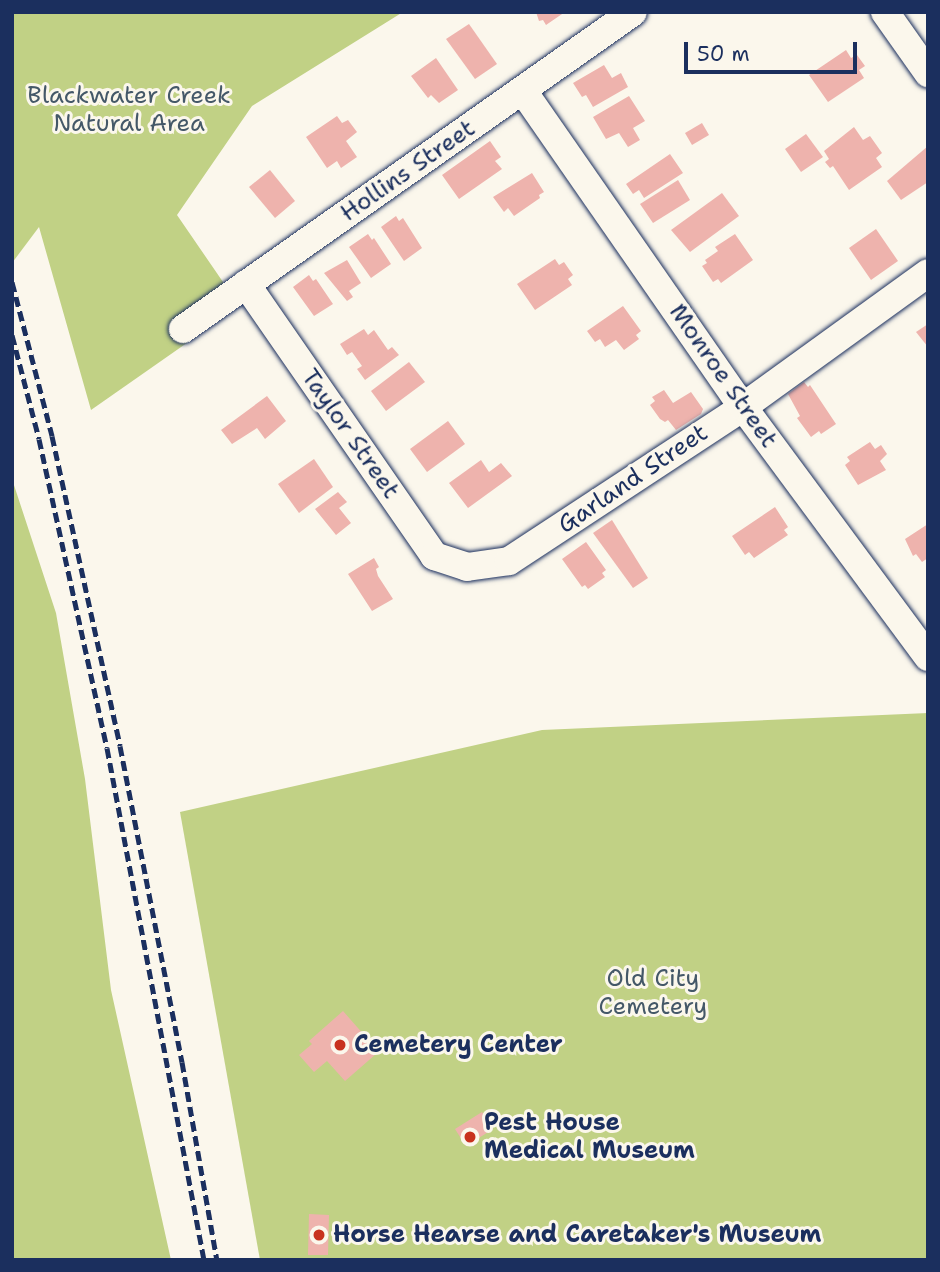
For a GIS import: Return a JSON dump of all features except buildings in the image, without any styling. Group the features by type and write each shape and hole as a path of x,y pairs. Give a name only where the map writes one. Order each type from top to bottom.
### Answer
{"street":[{"name":"Hollins Street","path":"183,328 634,12"},
{"path":"885,12 928,73"},
{"name":"Monroe Street","path":"523,91 743,407 928,657"},
{"name":"Garland Street","path":"467,567 509,561 743,407 928,273"},
{"name":"Taylor Street","path":"246,284 434,556 467,567"}],"green space":[{"name":"Blackwater Creek Natural Area","path":"12,12 403,12 252,106 177,215 223,282 224,317 91,410 39,227 12,263"},
{"path":"12,479 56,613 85,779 111,990 171,1260 12,1260"},
{"name":"Old City Cemetery","path":"928,713 928,1260 260,1260 180,812 542,730"}],"railway":[{"path":"12,282 52,436 120,746 182,1062 217,1260"},
{"path":"12,335 39,439 107,748 204,1260"}],"place":[{"name":"Cemetery Center","path":"340,1045"},
{"name":"Pest House Medical Museum","path":"470,1137"},
{"name":"Horse Hearse and Caretaker's Museum","path":"319,1235"}]}
